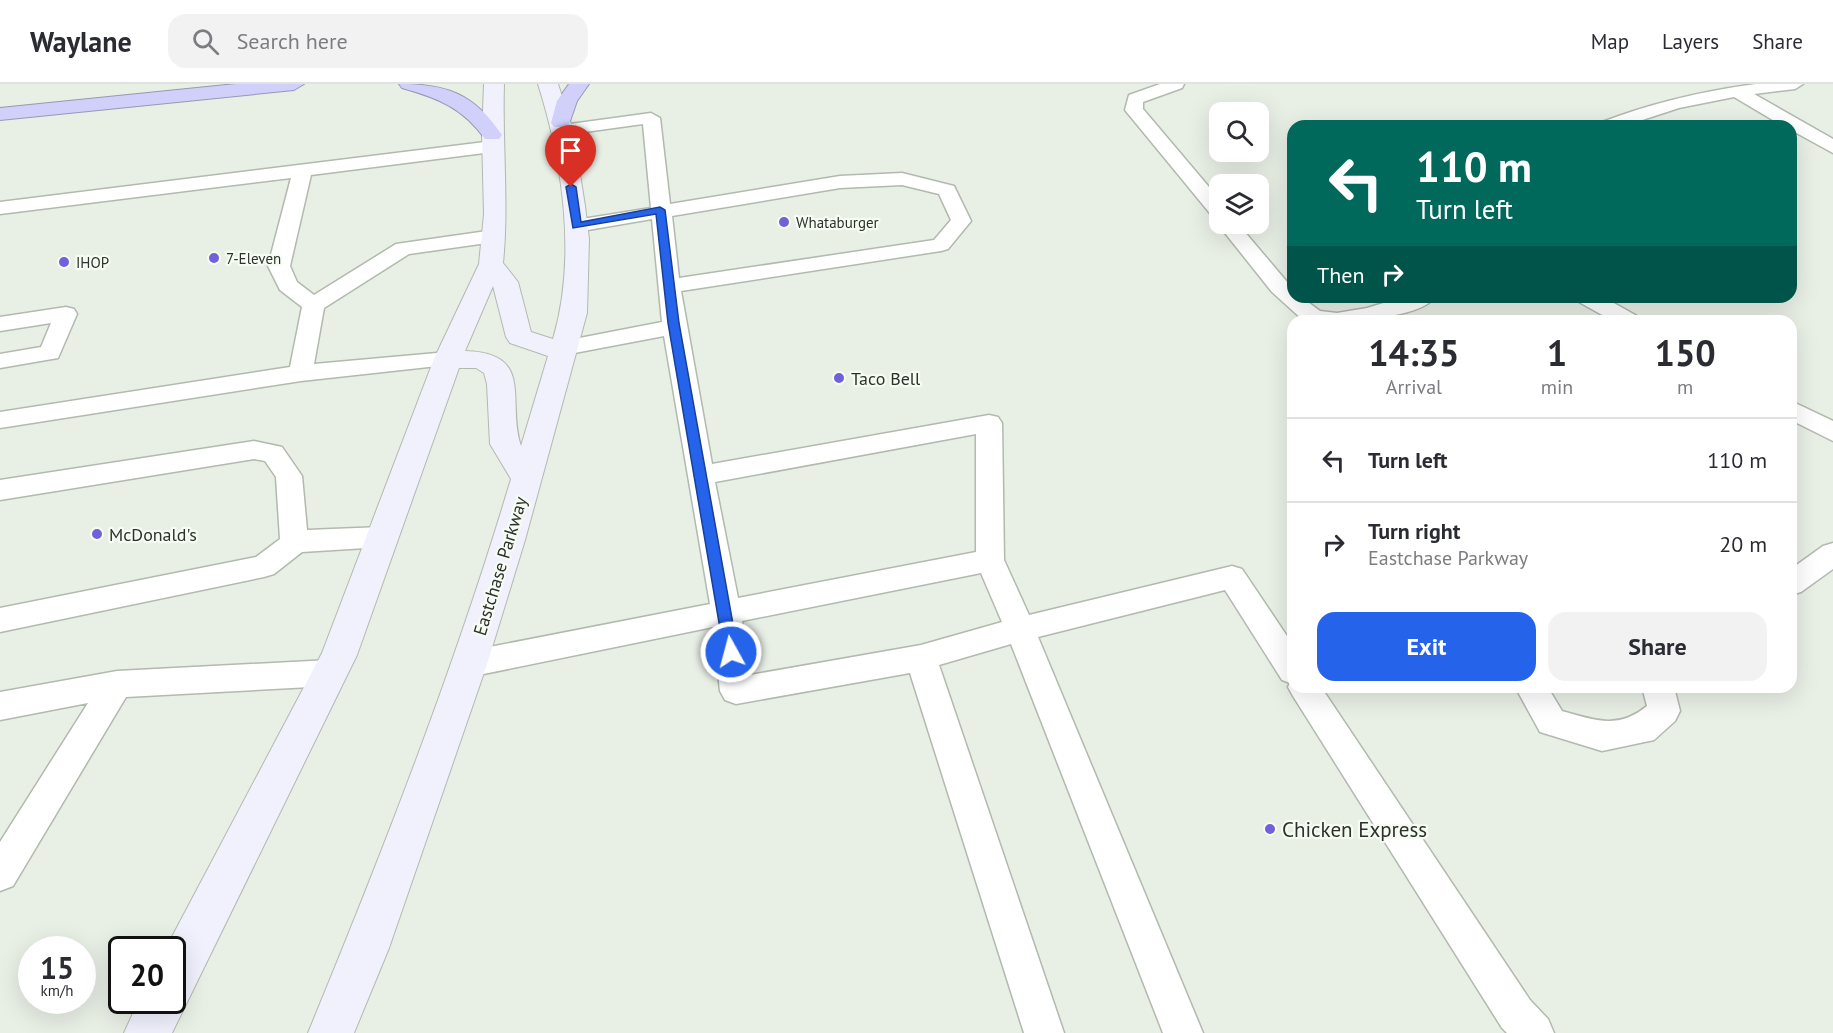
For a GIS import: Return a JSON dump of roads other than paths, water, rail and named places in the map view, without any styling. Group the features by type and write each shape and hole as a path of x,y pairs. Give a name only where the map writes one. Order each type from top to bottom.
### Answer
{"highway":[{"path":"0,114 294,84"},
{"path":"409,84 448,95 477,112 492,141"},
{"path":"562,126 567,101 579,84"}],"main road":[{"path":"186,956 339,655 448,359 493,250 496,214 492,141 494,84"},
{"name":"Eastchase Parkway","path":"331,1033 367,948 469,664 574,313 576,226 562,126 548,84"},
{"path":"493,250 505,282 519,338 543,347 564,348"},
{"path":"448,359 482,360 496,368 501,384 505,444 526,479"},
{"path":"346,1033 367,948"},
{"path":"147,1033 157,1014"}],"lane":[{"path":"1176,84 1135,99 1134,110 1209,200"},
{"path":"1624,120 1656,108 1702,96 1795,84"},
{"path":"1737,92 1786,120"},
{"path":"562,126 651,118 674,327 726,612 736,691 921,658 1020,629 1232,577 1287,662"},
{"path":"1797,126 1833,147"},
{"path":"0,208 302,171 492,141"},
{"path":"302,171 279,266 288,285 313,305"},
{"path":"576,226 660,210 840,182 902,179 947,190 961,221 941,245 669,286"},
{"path":"1236,234 1287,294"},
{"path":"301,373 313,305 403,248 493,250"},
{"path":"1295,303 1310,315"},
{"path":"1362,315 1385,312 1408,303"},
{"path":"1598,303 1618,315"},
{"path":"0,324 66,314 50,353 0,361"},
{"path":"564,348 674,327"},
{"path":"0,420 301,373 448,359"},
{"path":"1797,412 1833,432"},
{"path":"701,475 989,423 990,560 1183,1033"},
{"path":"0,490 254,450 273,453 289,476 294,543"},
{"path":"0,620 264,566 294,543 316,539 382,537"},
{"path":"1797,580 1833,554"},
{"path":"469,664 990,560"},
{"path":"921,658 1044,1033"},
{"path":"0,706 117,684 330,673"},
{"path":"0,874 117,684"},
{"path":"1308,693 1516,1014 1534,1033"},
{"path":"1535,693 1551,722 1602,737 1642,730 1664,711 1660,693"}],"place":[{"name":"Whataburger","path":"784,222"},
{"name":"7-Eleven","path":"214,258"},
{"name":"IHOP","path":"64,262"},
{"name":"Taco Bell","path":"839,378"},
{"name":"McDonald's","path":"97,534"},
{"name":"Chicken Express","path":"1270,829"}]}
